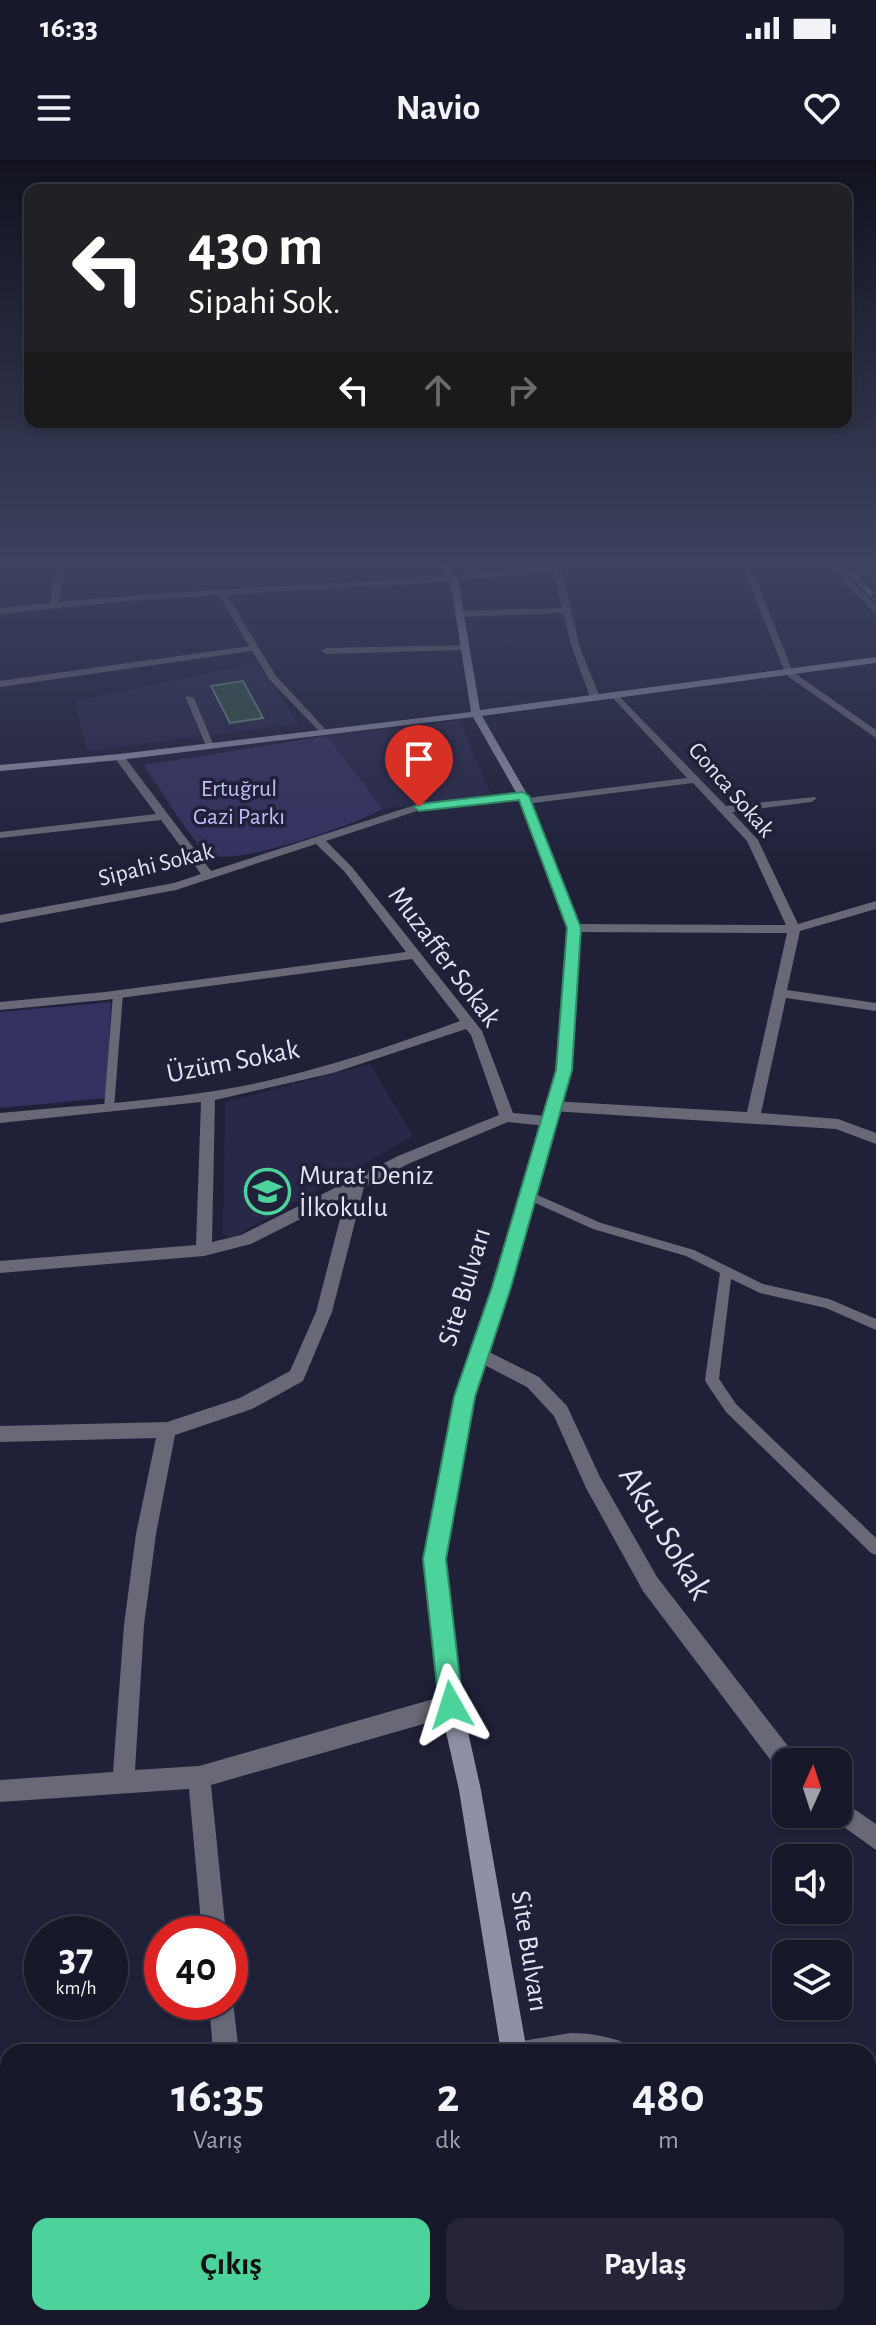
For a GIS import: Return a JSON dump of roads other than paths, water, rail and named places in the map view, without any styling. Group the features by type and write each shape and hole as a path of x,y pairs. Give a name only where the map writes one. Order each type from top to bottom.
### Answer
{"street":[{"path":"0,684 128,666"},
{"path":"266,666 272,677 322,731"},
{"name":"Site Bulvarı","path":"467,666 476,714 524,798 574,928 564,1070 548,1114 465,1397 435,1559 451,1705 470,1790 514,2044"},
{"path":"583,666 595,697"},
{"path":"786,666 789,673 876,735"},
{"path":"0,768 119,757 476,714 836,666"},
{"name":"Gonca Sokak","path":"615,695 752,840 794,929"},
{"path":"119,757 209,876"},
{"name":"Sipahi Sokak","path":"0,919 176,886 419,807 695,780"},
{"path":"724,810 811,799"},
{"path":"0,835 164,816"},
{"name":"Muzaffer Sokak","path":"318,840 348,869 477,1034 507,1117"},
{"path":"574,928 794,929 876,905"},
{"path":"753,1117 794,929"},
{"path":"0,1006 118,994 413,955"},
{"path":"780,993 876,1007"},
{"name":"Üzüm Sokak","path":"0,1118 208,1096 372,1058 468,1023"},
{"path":"204,1250 208,1096"},
{"path":"0,1267 204,1250 245,1240 403,1160 507,1117 548,1114 753,1117 838,1124 876,1139"},
{"path":"0,1434 167,1430 246,1404 297,1376 324,1312 356,1186"},
{"name":"Aksu Sokak","path":"479,1354 533,1382 561,1411 593,1482 650,1584 775,1748"},
{"path":"123,1782 144,1549 167,1430"},
{"path":"0,1791 199,1777 451,1705"},
{"path":"199,1777 212,1916"},
{"path":"852,1820 876,1838"},
{"path":"223,2020 225,2044"}],"lane":[{"path":"190,698 210,746"},
{"path":"109,1108 118,994"},
{"path":"526,1194 597,1226 690,1253 760,1288 829,1304 876,1325"},
{"path":"726,1271 712,1380 731,1408 876,1548"},
{"path":"567,2044 609,2044"}],"place":[{"name":"Murat Deniz İlkokulu","path":"268,1192"}],"park label":[{"name":"Ertuğrul Gazi Parkı","path":"239,803"}]}
